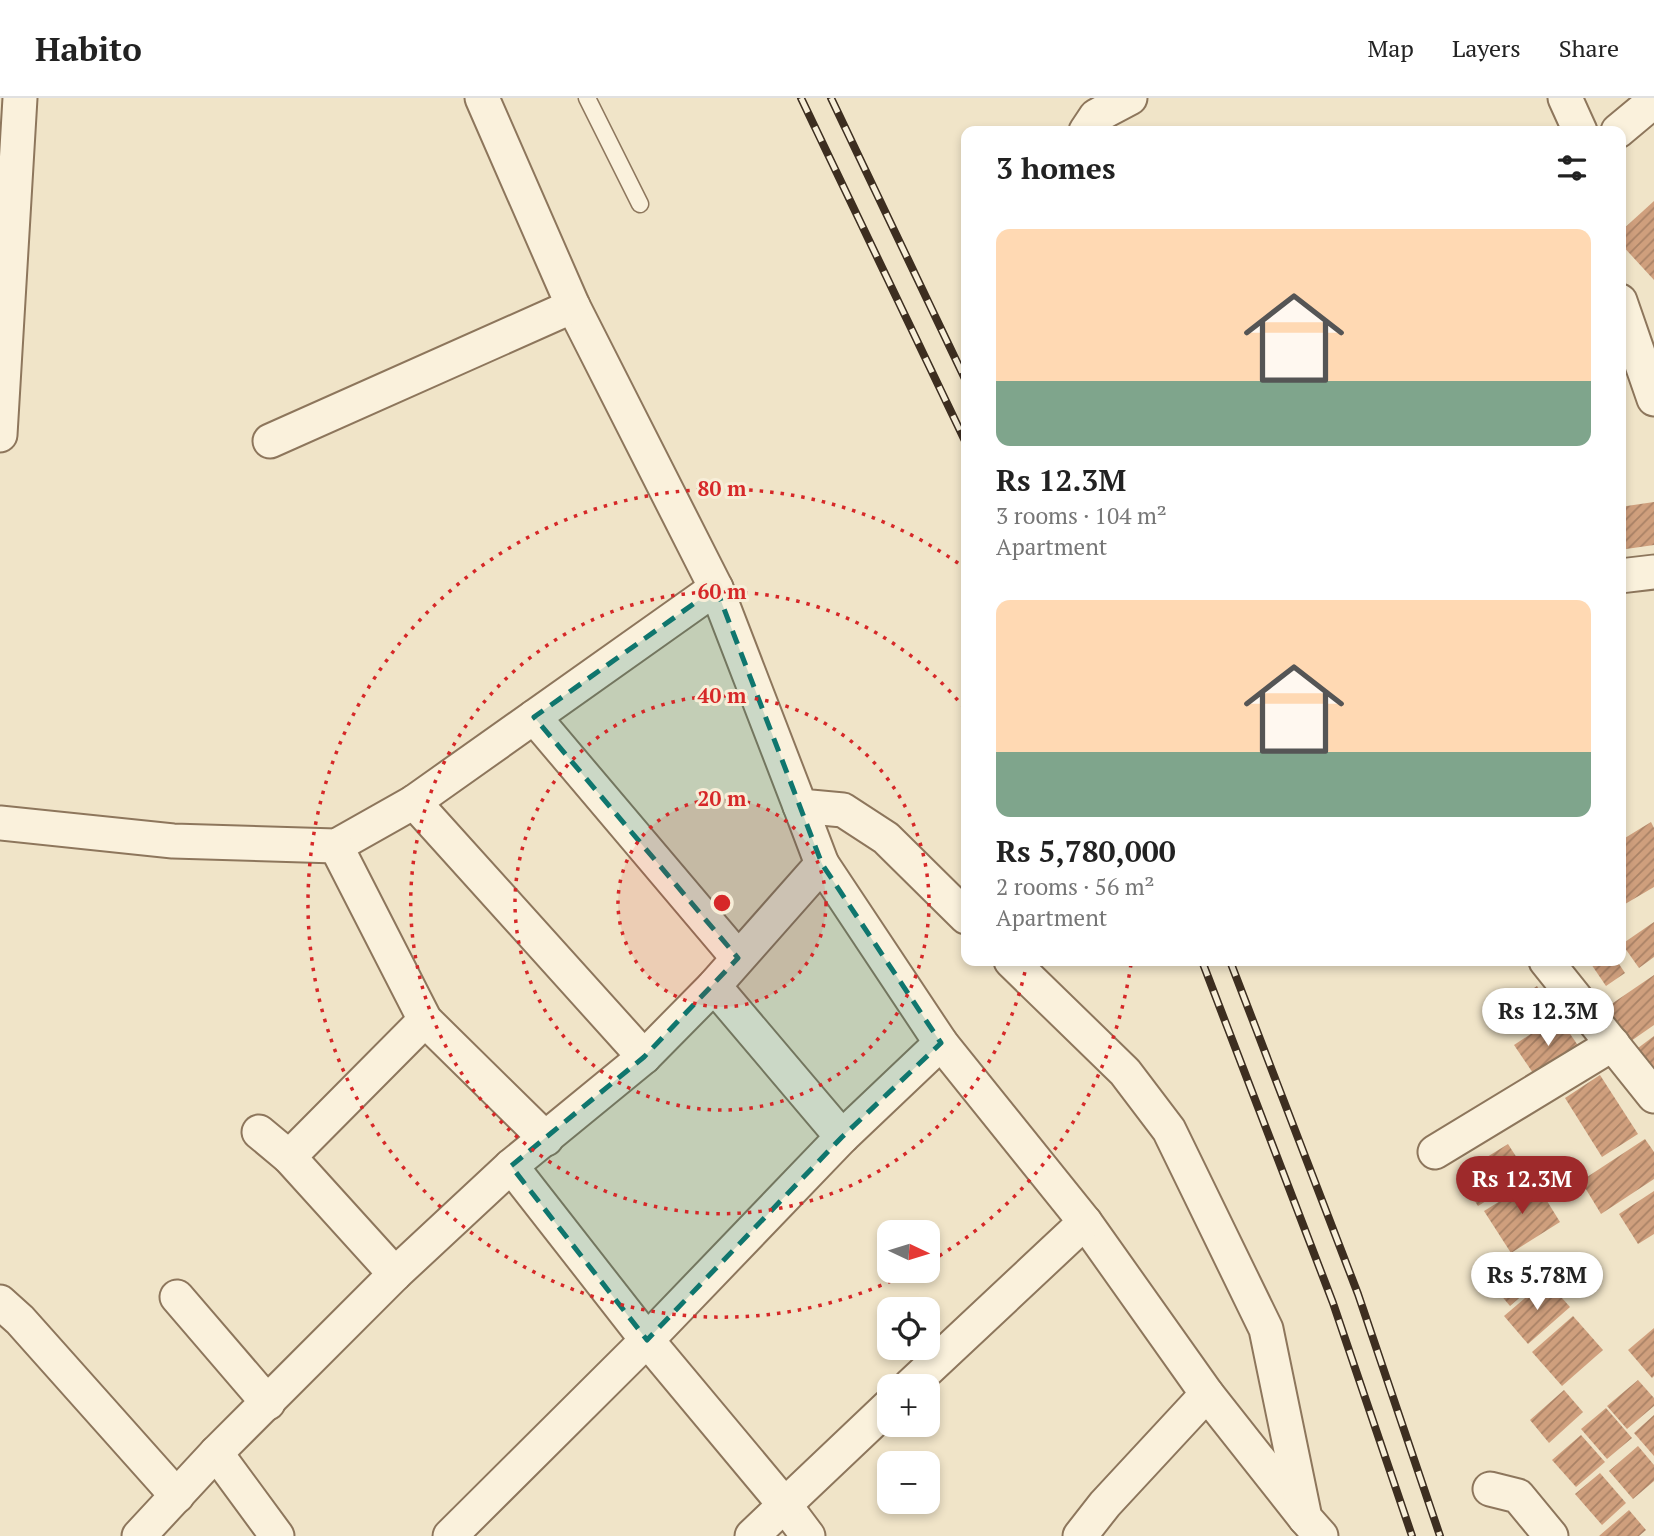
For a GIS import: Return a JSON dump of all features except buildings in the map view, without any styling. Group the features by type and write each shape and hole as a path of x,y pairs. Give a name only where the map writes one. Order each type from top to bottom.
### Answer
{"street":[{"path":"0,435 20,98"},
{"path":"482,98 573,306 716,587 822,864 941,1043 1085,1222 1207,1394 1313,1527"},
{"path":"1089,126 1096,116 1130,98"},
{"path":"1565,98 1578,126"},
{"path":"1624,126 1654,101"},
{"path":"270,442 573,306"},
{"path":"1626,319 1654,399"},
{"path":"1626,575 1654,572"},
{"path":"0,823 173,841 336,846 414,802 716,587"},
{"path":"534,717 738,958"},
{"path":"414,802 644,1057"},
{"path":"800,806 843,810 886,838 961,912"},
{"path":"336,846 425,1020 546,1139"},
{"path":"139,1536 216,1453 395,1275 510,1166 644,1057 714,986 822,864"},
{"path":"1016,966 1125,1072 1170,1130 1266,1329 1313,1527"},
{"path":"1550,966 1654,1096"},
{"path":"714,986 842,1137"},
{"path":"289,1157 425,1020"},
{"path":"450,1536 647,1340 842,1137 941,1043"},
{"path":"1435,1152 1613,1044"},
{"path":"259,1132 289,1157 395,1275"},
{"path":"510,1166 647,1340 808,1536"},
{"path":"923,1374 1085,1222"},
{"path":"177,1297 268,1403"},
{"path":"7,1320 177,1496"},
{"path":"1080,1536 1105,1504 1207,1394"},
{"path":"752,1536 877,1417"},
{"path":"216,1453 277,1536"},
{"path":"1490,1489 1518,1496 1545,1532"}],"lane":[{"path":"587,98 640,204"}],"highlighted area":[{"path":"716,588 822,864 941,1043 842,1137 647,1340 511,1166 644,1057 738,958 534,717"}],"railway":[{"path":"801,98 961,433"},
{"path":"831,98 961,371"},
{"path":"1204,966 1333,1303 1412,1536"},
{"path":"1232,966 1358,1294 1440,1536"}]}
